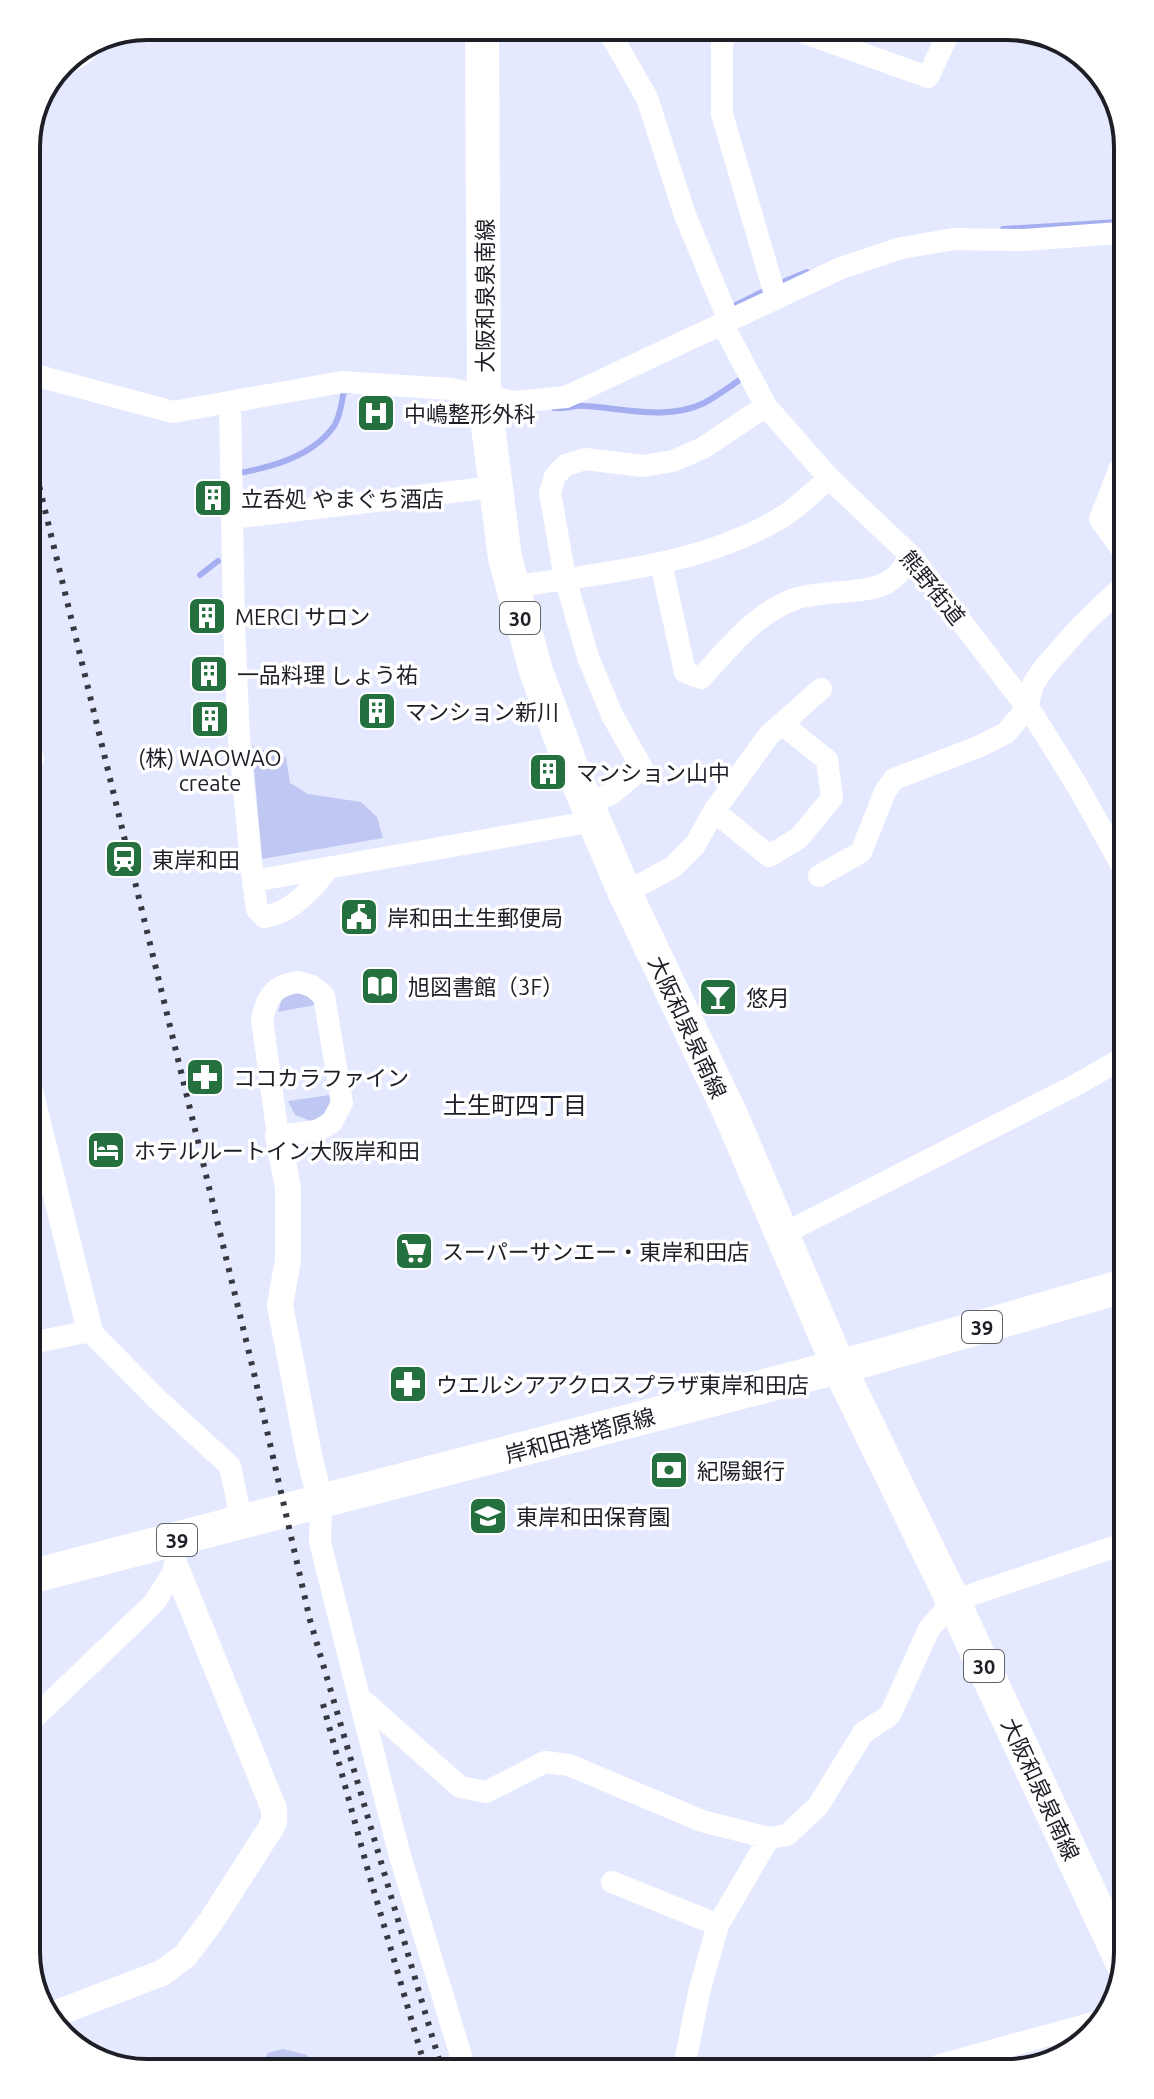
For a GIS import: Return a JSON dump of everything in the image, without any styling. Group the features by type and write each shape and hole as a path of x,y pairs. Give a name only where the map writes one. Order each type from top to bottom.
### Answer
{"main road":[{"name":"大阪和泉泉南線","path":"482,40 484,395 505,558 540,683 625,893 730,1113 839,1367 1114,1922"},
{"name":"岸和田港塔原線","path":"40,1575 174,1554 242,1523 839,1367 1114,1289"}],"street":[{"name":"熊野街道","path":"614,40 647,98 685,215 726,323 766,406 829,478 912,557 1027,708 1078,787 1114,852"},
{"path":"724,40 722,114 776,298"},
{"path":"824,40 928,77 945,40"},
{"path":"40,373 173,412 342,382 451,389 514,402 566,397 841,268 901,248 954,239 1024,240 1114,233"},
{"path":"230,403 239,739 257,909 264,917 287,909 316,885 328,868"},
{"path":"253,881 591,813 642,768 612,715 588,657 565,578 550,493 555,476 566,465 585,459 643,466 673,461 703,448 766,406"},
{"path":"512,587 661,563 730,542 779,520 829,478"},
{"path":"1114,483 1100,519 1114,538"},
{"path":"232,518 494,487"},
{"path":"661,563 685,672 701,678 745,630 771,612 795,599 829,591 875,589 892,580 912,557"},
{"path":"819,876 861,852 885,792 894,779 1006,733 1027,708 1033,684 1044,668 1114,595"},
{"path":"625,893 673,867 695,845 714,811 769,735 821,689"},
{"path":"714,811 769,856 799,838 832,798 827,760 782,724"},
{"path":"278,1136 317,1131 332,1122 342,1103 324,996 312,986 298,982 284,984 272,992 262,1019 278,1136 288,1188 288,1260 280,1305 321,1503 320,1542 400,1856 462,2059"},
{"path":"781,1235 1114,1063"},
{"path":"40,1131 90,1331 157,1399 230,1466 242,1523"},
{"path":"40,1341 90,1331"},
{"path":"359,1697 460,1787 486,1792 545,1762 569,1765 702,1821 769,1838 787,1835 818,1806 863,1733 890,1715 929,1629 953,1601 1114,1547"},
{"path":"40,1712 154,1603 174,1554"},
{"path":"59,2012 162,1973 185,1956 212,1920 274,1823 274,1809 174,1554"},
{"path":"686,2059 699,1992 718,1925 769,1838"},
{"path":"612,1882 718,1925"},
{"path":"962,2059 1084,2025"}],"shaded area":[{"path":"252,746 286,757 290,783 308,794 361,802 377,817 383,838 262,859"},
{"path":"293,991 311,998 315,1005 278,1012 282,998"},
{"path":"330,1095 326,1112 311,1121 295,1115 288,1101"},
{"path":"283,2049 307,2055 310,2059 264,2059 268,2053"}],"waterway":[{"path":"1003,229 1114,222"},
{"path":"785,281 807,272"},
{"path":"734,306 764,291"},
{"path":"554,408 581,406 645,412 675,411 704,403 741,379"},
{"path":"239,473 278,463 315,445 334,426 344,390 350,391"},
{"path":"200,575 218,561"}],"railway":[{"path":"40,490 253,1369 310,1620 439,2059"},
{"path":"323,1704 423,2059"}],"place":[{"name":"中嶋整形外科","path":"376,413"},
{"name":"立呑処 やまぐち酒店","path":"213,498"},
{"name":"MERCI サロン","path":"207,616"},
{"name":"一品料理 しょう祐","path":"209,674"},
{"name":"マンション新川","path":"377,711"},
{"name":"(株) WAOWAO create","path":"210,719"},
{"name":"マンション山中","path":"548,772"},
{"name":"東岸和田","path":"124,859"},
{"name":"岸和田土生郵便局","path":"359,917"},
{"name":"旭図書館（3F）","path":"380,986"},
{"name":"悠月","path":"718,997"},
{"name":"ココカラファイン","path":"205,1077"},
{"name":"ホテルルートイン大阪岸和田","path":"106,1150"},
{"name":"スーパーサンエー・東岸和田店","path":"414,1251"},
{"name":"ウエルシアアクロスプラザ東岸和田店","path":"408,1384"},
{"name":"紀陽銀行","path":"669,1470"},
{"name":"東岸和田保育園","path":"488,1516"}],"district":[{"name":"土生町四丁目","path":"515,1105"}]}
